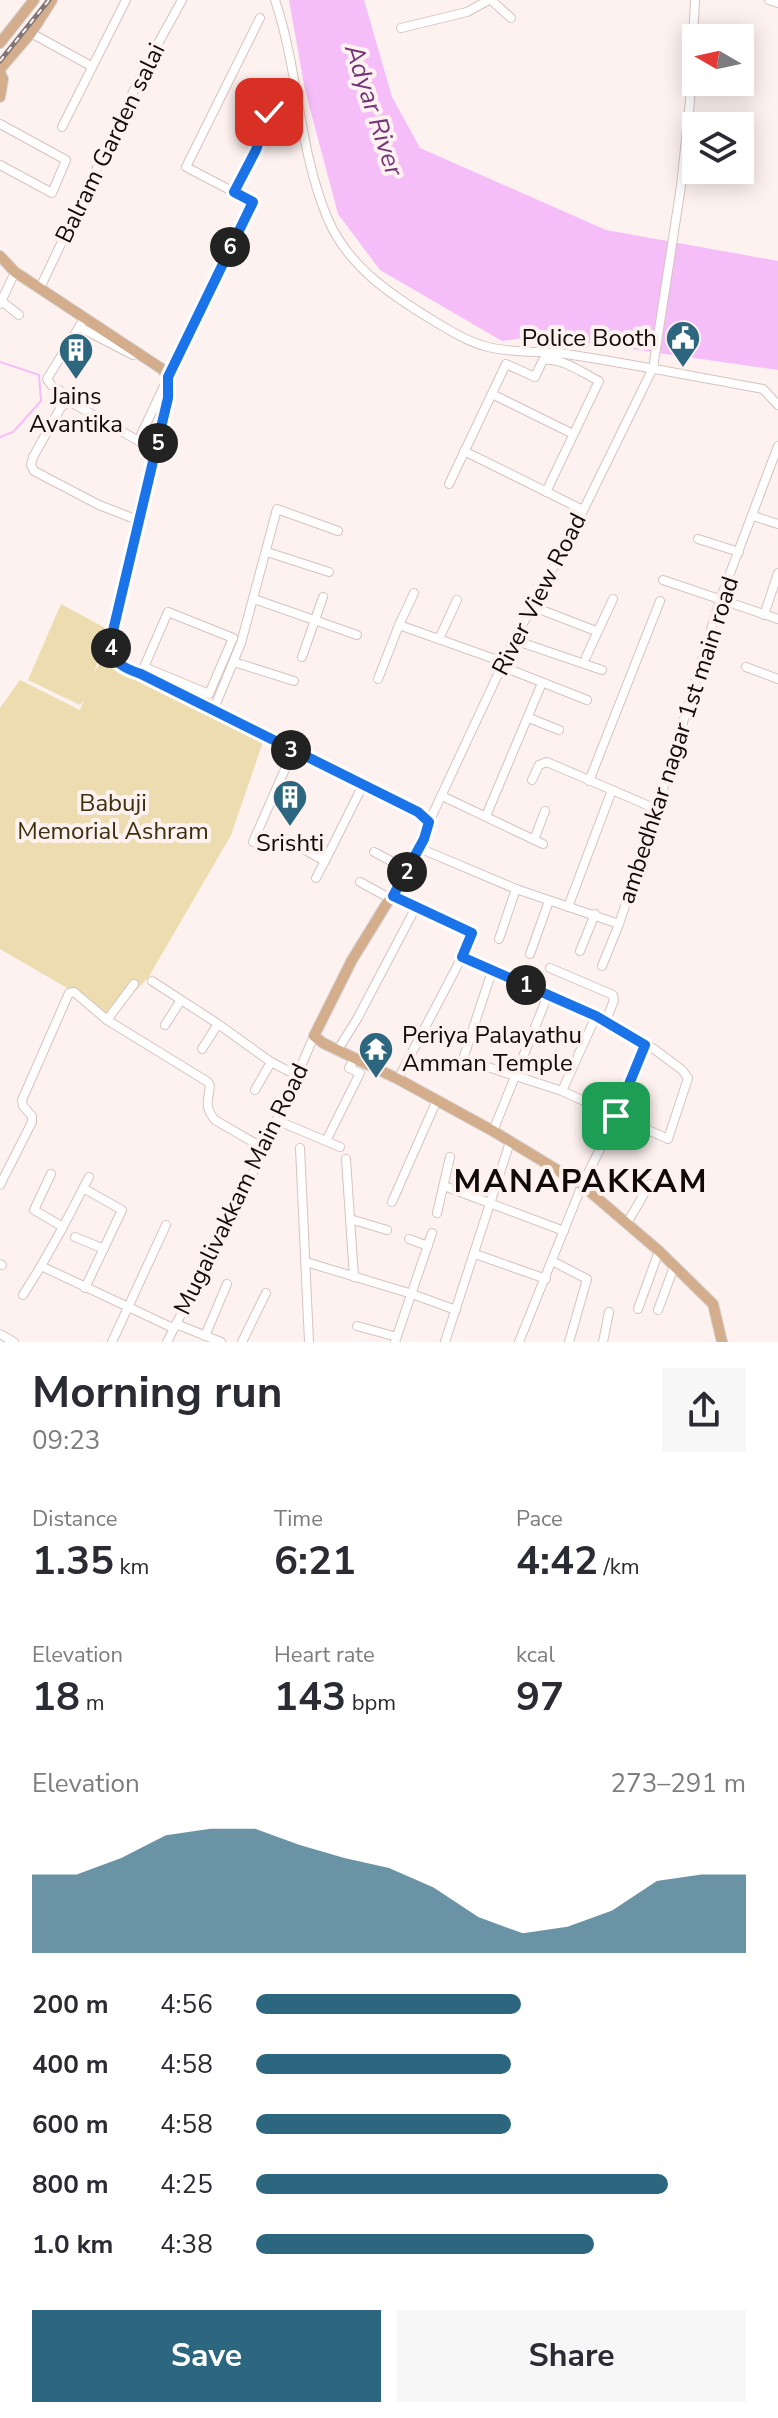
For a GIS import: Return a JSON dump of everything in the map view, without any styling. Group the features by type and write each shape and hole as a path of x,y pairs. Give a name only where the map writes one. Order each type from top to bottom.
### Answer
{"main road":[{"path":"2,39 34,0"},
{"path":"0,97 3,79 0,71 31,33 52,0"},
{"path":"0,256 15,272 40,288 81,323 162,369 168,377 168,398 157,449 110,645 115,662 175,686 213,711 418,812 429,822 408,870 352,960 314,1036 337,1051 398,1079 493,1131 582,1185 659,1251 713,1304 722,1342"}],"street":[{"path":"62,127 126,0"},
{"name":"Balram Garden salai","path":"40,288 144,69 182,0"},
{"path":"275,0 292,64 299,119 311,170 328,219 340,242 361,268 400,301 464,339 490,348 552,352 778,391"},
{"path":"401,28 467,12 490,0 511,18"},
{"name":"River View Road","path":"429,822 502,664 653,368 690,101 695,0"},
{"path":"769,0 778,3"},
{"path":"168,377 253,202 186,167 260,18"},
{"path":"31,33 91,66"},
{"path":"234,192 256,150 269,112"},
{"path":"0,124 66,160 52,193 0,165"},
{"path":"15,272 1,302 19,315"},
{"path":"140,437 164,390 165,377 81,323 49,374 48,383 157,449"},
{"path":"449,484 506,364 535,377 543,360 559,360 599,381 546,492"},
{"path":"763,389 778,405"},
{"path":"492,394 573,434"},
{"path":"140,521 99,505 34,471 31,465 61,407 69,401 157,449"},
{"name":"ambedhkar nagar 1st main road","path":"419,848 516,889 619,924 720,600 778,446"},
{"path":"464,451 583,510"},
{"path":"213,711 234,662 254,599 277,509 338,531"},
{"path":"753,516 778,524"},
{"path":"698,539 739,552"},
{"path":"267,552 329,572"},
{"path":"764,615 778,573"},
{"path":"663,580 778,619"},
{"path":"378,679 414,593"},
{"path":"302,657 323,597"},
{"path":"254,599 357,635"},
{"path":"586,657 613,599"},
{"path":"439,639 457,600"},
{"path":"589,781 660,601"},
{"path":"531,606 596,631"},
{"path":"142,671 168,612 233,638 209,694 175,686"},
{"path":"399,625 587,700"},
{"path":"514,640 602,670"},
{"path":"234,662 294,681"},
{"path":"746,667 778,679"},
{"path":"486,816 542,683"},
{"path":"529,718 559,730"},
{"path":"253,842 293,751"},
{"path":"532,780 539,765 547,762 656,809"},
{"path":"316,878 363,785"},
{"path":"568,907 612,790"},
{"path":"442,796 538,842 545,811"},
{"path":"283,838 325,861"},
{"path":"374,852 408,870"},
{"path":"360,882 472,933 398,1079"},
{"path":"499,939 516,889"},
{"path":"530,954 549,901"},
{"path":"337,1051 416,907"},
{"path":"580,951 595,914"},
{"path":"602,966 619,924"},
{"path":"462,957 606,1021 682,1070 688,1078 668,1139 562,1091 463,1059 492,971"},
{"path":"550,968 613,995 606,1021"},
{"path":"152,981 271,1062 296,1075"},
{"path":"107,1020 134,984"},
{"path":"0,1185 32,1122 32,1116 22,1100 60,1009 69,993 74,992 107,1020 208,1082 206,1102 209,1113 215,1120 265,1149"},
{"path":"493,1131 548,995"},
{"path":"165,1025 181,1000"},
{"path":"562,1091 596,1016"},
{"path":"202,1049 218,1024"},
{"name":"Mugalivakkam Main Road","path":"167,1342 265,1149 314,1036"},
{"path":"519,1342 582,1185 650,1047"},
{"path":"326,1141 360,1073 349,1068 354,1059"},
{"path":"255,1090 271,1062"},
{"path":"392,1202 436,1102"},
{"path":"276,1120 340,1147"},
{"path":"445,1342 510,1142"},
{"path":"300,1148 309,1342"},
{"path":"437,1213 450,1157"},
{"path":"346,1159 354,1277"},
{"path":"51,1174 34,1210 63,1227"},
{"path":"23,1295 89,1177"},
{"path":"627,1223 650,1184"},
{"path":"444,1186 564,1231"},
{"path":"83,1188 122,1210 85,1288"},
{"path":"350,1219 387,1230"},
{"path":"112,1342 166,1225"},
{"path":"357,1326 396,1340 432,1233"},
{"path":"75,1237 104,1249"},
{"path":"409,1239 428,1246"},
{"path":"638,1309 659,1251"},
{"path":"475,1254 546,1279"},
{"path":"552,1261 587,1279 569,1342"},
{"path":"306,1262 456,1310"},
{"path":"41,1266 127,1308 221,1342"},
{"path":"658,1310 674,1267"},
{"path":"205,1336 227,1284"},
{"path":"242,1342 266,1293"},
{"path":"603,1342 609,1312"},
{"path":"0,1334 14,1342"}],"green space":[{"name":"Babuji Memorial Ashram","path":"61,604 107,629 94,673 101,660 263,742 231,835 148,978 107,1020 74,992 0,949 0,708 20,680 80,710 84,700 80,705 28,680"}],"water":[{"name":"Adyar River","path":"289,0 364,0 392,97 420,148 606,230 778,261 778,370 539,336 502,341 380,270 338,214 305,90"}],"waterway":[{"path":"0,362 39,375 41,401 13,432 0,437"}],"railway":[{"path":"0,61 49,0"}],"place":[{"name":"Police Booth","path":"683,369"},
{"name":"Jains Avantika","path":"76,381"},
{"name":"Srishti","path":"290,828"},
{"name":"Periya Palayathu Amman Temple","path":"376,1080"}],"district":[{"name":"MANAPAKKAM","path":"581,1181"}],"route":[{"path":"269,112 256,150 234,192 253,202 168,377 168,398 112,635 111,654 123,668 141,674 418,812 429,822 424,839 393,896 472,933 462,957 596,1016 645,1045 616,1116"}]}
